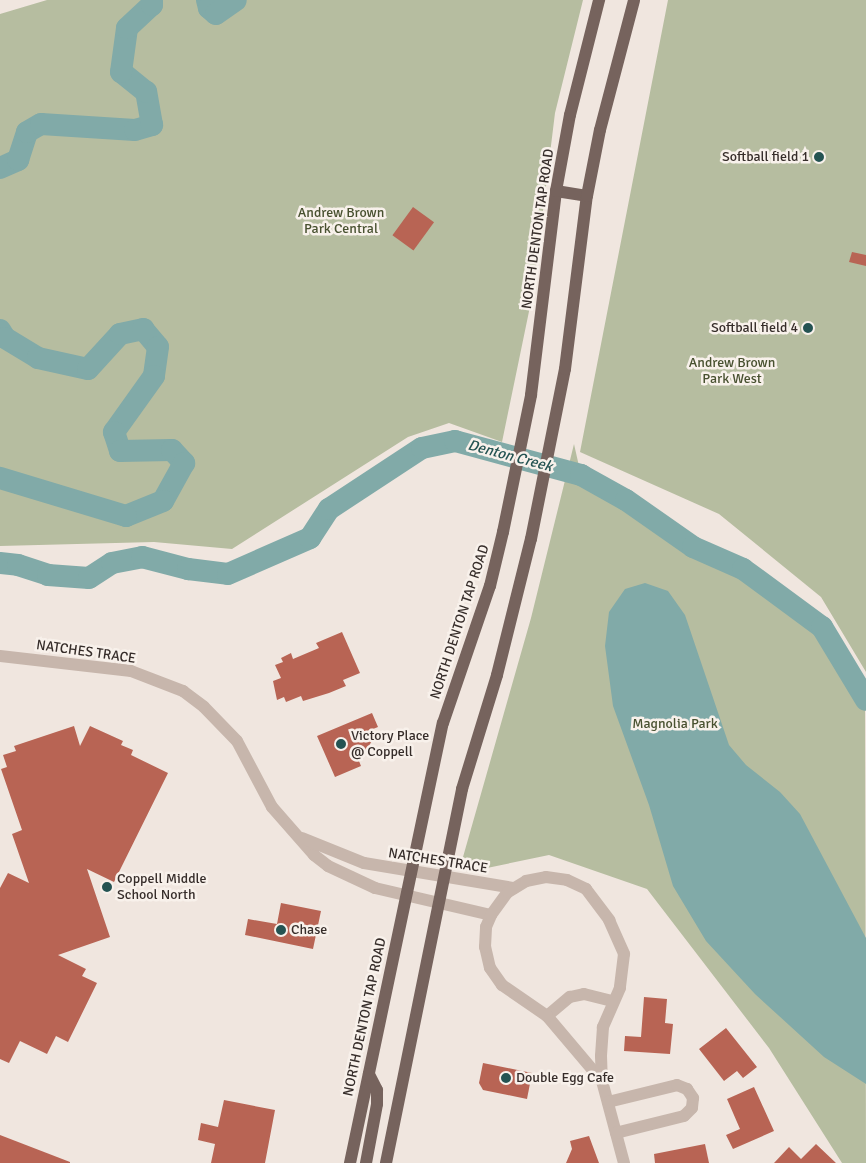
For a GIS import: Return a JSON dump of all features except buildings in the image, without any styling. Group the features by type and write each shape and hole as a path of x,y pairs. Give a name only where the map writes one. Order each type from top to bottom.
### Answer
{"main road":[{"name":"NORTH DENTON TAP ROAD","path":"350,1163 410,871 443,723 490,586 503,532 531,395 556,191 570,115 599,0"},
{"path":"386,1163 462,789 497,676 531,538 559,400 587,196 600,130 634,0"},
{"path":"556,191 587,196"},
{"path":"366,1163 377,1104 377,1090 369,1074"}],"street":[{"name":"NATCHES TRACE","path":"0,656 131,671 183,691 204,707 237,741 272,807 302,838 314,855 354,880 406,895 491,915"},
{"name":"NATCHES TRACE","path":"302,838 364,863 514,888"},
{"name":"NATCHES TRACE","path":"602,1081 547,1016 502,985 490,968 485,947 491,915 494,908 514,888 546,877 567,880 586,889 609,920 624,954 620,988 603,1027 602,1081 624,1163"},
{"path":"547,1016 570,997 599,995 613,1001"},
{"path":"608,1102 677,1085 687,1089 692,1098 692,1108 684,1116 616,1133"}],"green space":[{"name":"Andrew Brown Park Central","path":"47,0 583,0 555,113 533,292 502,442 449,423 408,437 232,549 154,542 0,546 0,14"},
{"name":"Andrew Brown Park West","path":"668,0 866,0 866,672 821,597 719,514 580,452"},
{"name":"Magnolia Park","path":"574,444 581,475 626,500 693,547 743,569 822,627 865,696 866,1163 842,1163 769,1048 647,889 549,855 487,868 463,857 531,618"}],"water":[{"path":"645,583 668,591 685,615 729,745 746,765 780,792 800,814 866,938 866,1084 824,1057 755,994 706,941 673,886 649,805 613,706 605,646 609,612 625,589"}],"waterway":[{"path":"0,168 18,160 27,132 41,124 135,130 152,125 146,92 121,72 127,28 152,5 152,0"},
{"path":"207,0 209,8 216,14 236,0"},
{"path":"0,330 5,338 38,358 88,369 120,334 143,329 158,347 154,376 114,432 120,451 172,450 184,463 163,501 126,516 0,478"},
{"name":"Denton Creek","path":"0,563 18,565 48,575 89,578 112,563 142,557 188,569 228,574 310,538 329,509 422,448 455,441 581,475 626,500 693,547 743,569 822,627 866,700"}],"place":[{"name":"Softball field 1","path":"819,157"},
{"name":"Softball field 4","path":"808,328"},
{"name":"Victory Place @ Coppell","path":"341,744"},
{"name":"Coppell Middle School North","path":"107,887"},
{"name":"Chase","path":"281,930"},
{"name":"Double Egg Cafe","path":"506,1078"}]}
